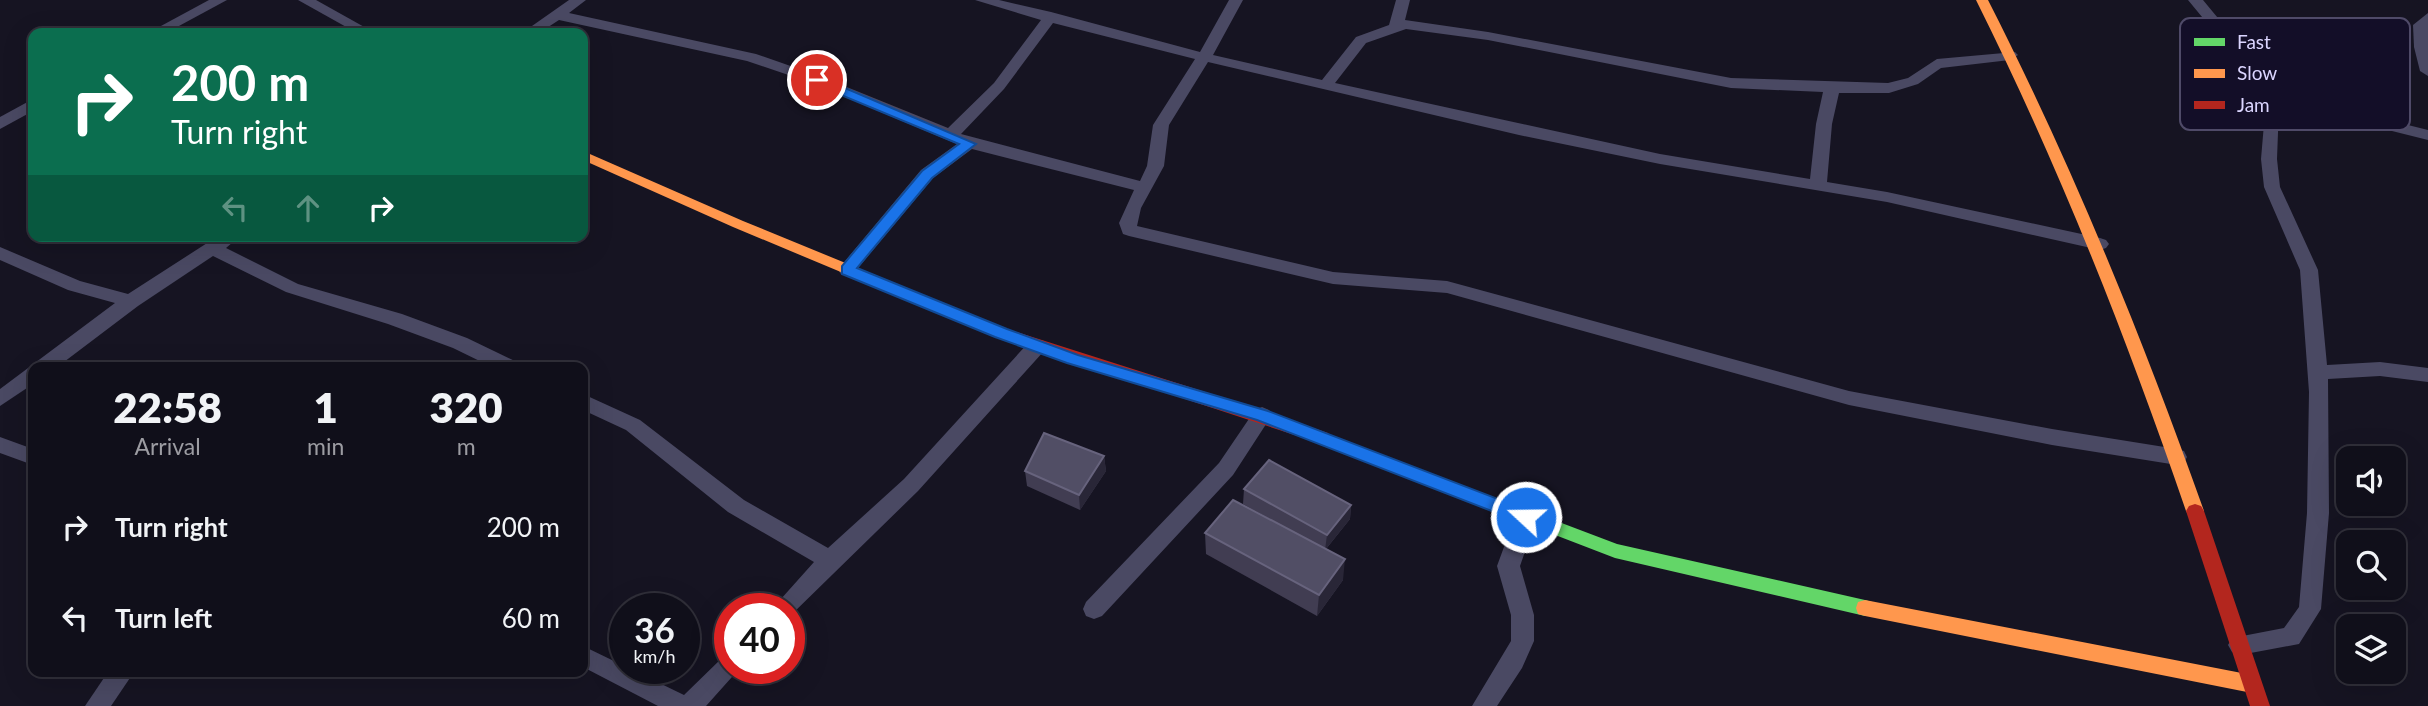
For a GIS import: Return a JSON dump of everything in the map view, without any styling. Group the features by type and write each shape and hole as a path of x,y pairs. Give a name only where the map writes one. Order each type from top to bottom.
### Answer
{"street":[{"path":"165,28 220,0"},
{"path":"305,0 358,28"},
{"path":"537,28 579,0"},
{"path":"982,0 1206,57 1327,83 1519,130 1660,159 1888,197 2100,244"},
{"path":"1236,0 1206,57 1161,123 1157,133 1159,155 1127,222 1129,230 1333,278 1447,287 1849,398 2052,437 2177,457"},
{"path":"1396,26 1403,0"},
{"path":"1982,0 2051,134 2100,244 2177,457 2260,706"},
{"path":"2195,0 2210,18"},
{"path":"557,15 751,57 817,80 969,144 1144,187"},
{"path":"950,135 999,86 1051,16"},
{"path":"2428,17 2420,25 2421,47 2428,71"},
{"path":"1327,83 1361,40 1396,26 1433,26 1731,83 1832,88 1889,88 1913,81 1937,64 2010,55"},
{"path":"1818,186 1824,124 1832,88"},
{"path":"0,124 28,107"},
{"path":"2239,645 2291,637 2310,610 2318,513 2318,373 2309,270 2272,187 2269,159 2271,130"},
{"path":"2405,130 2428,135"},
{"path":"847,270 927,174 969,144"},
{"path":"588,157 847,270 1037,346 1262,415 1615,551 1718,577 2252,684"},
{"path":"50,362 131,301 222,242"},
{"path":"212,248 292,288 395,319 460,343 500,362"},
{"path":"0,253 74,286 131,301"},
{"path":"798,593 911,485 1037,346"},
{"path":"2318,373 2380,369 2428,374"},
{"path":"0,399 28,378"},
{"path":"588,403 633,425 736,506 830,560"},
{"path":"1094,609 1226,469 1262,415"},
{"path":"0,445 28,455"},
{"path":"1484,706 1514,661 1524,632 1520,604 1509,573 1510,556 1526,517"},
{"path":"588,659 682,706"},
{"path":"97,706 118,677"},
{"path":"690,706 714,681"}],"building":[{"path":"1044,433 1104,456 1079,495 1025,471"},
{"path":"1269,460 1351,505 1327,535 1244,489"},
{"path":"1233,500 1345,559 1319,595 1205,533"}],"traffic: fast":[{"path":"1322,438 1615,551 1865,608"}],"traffic: slow":[{"path":"1982,0 2043,125 2098,251 2195,511"},
{"path":"588,157 738,224 1004,334"},
{"path":"1865,608 2252,684"}],"traffic: jam":[{"path":"1004,334 1322,438"},
{"path":"2195,511 2260,706"}],"route":[{"path":"817,80 969,144 927,174 847,270 1001,333 1073,359 1262,415 1526,517"}]}
